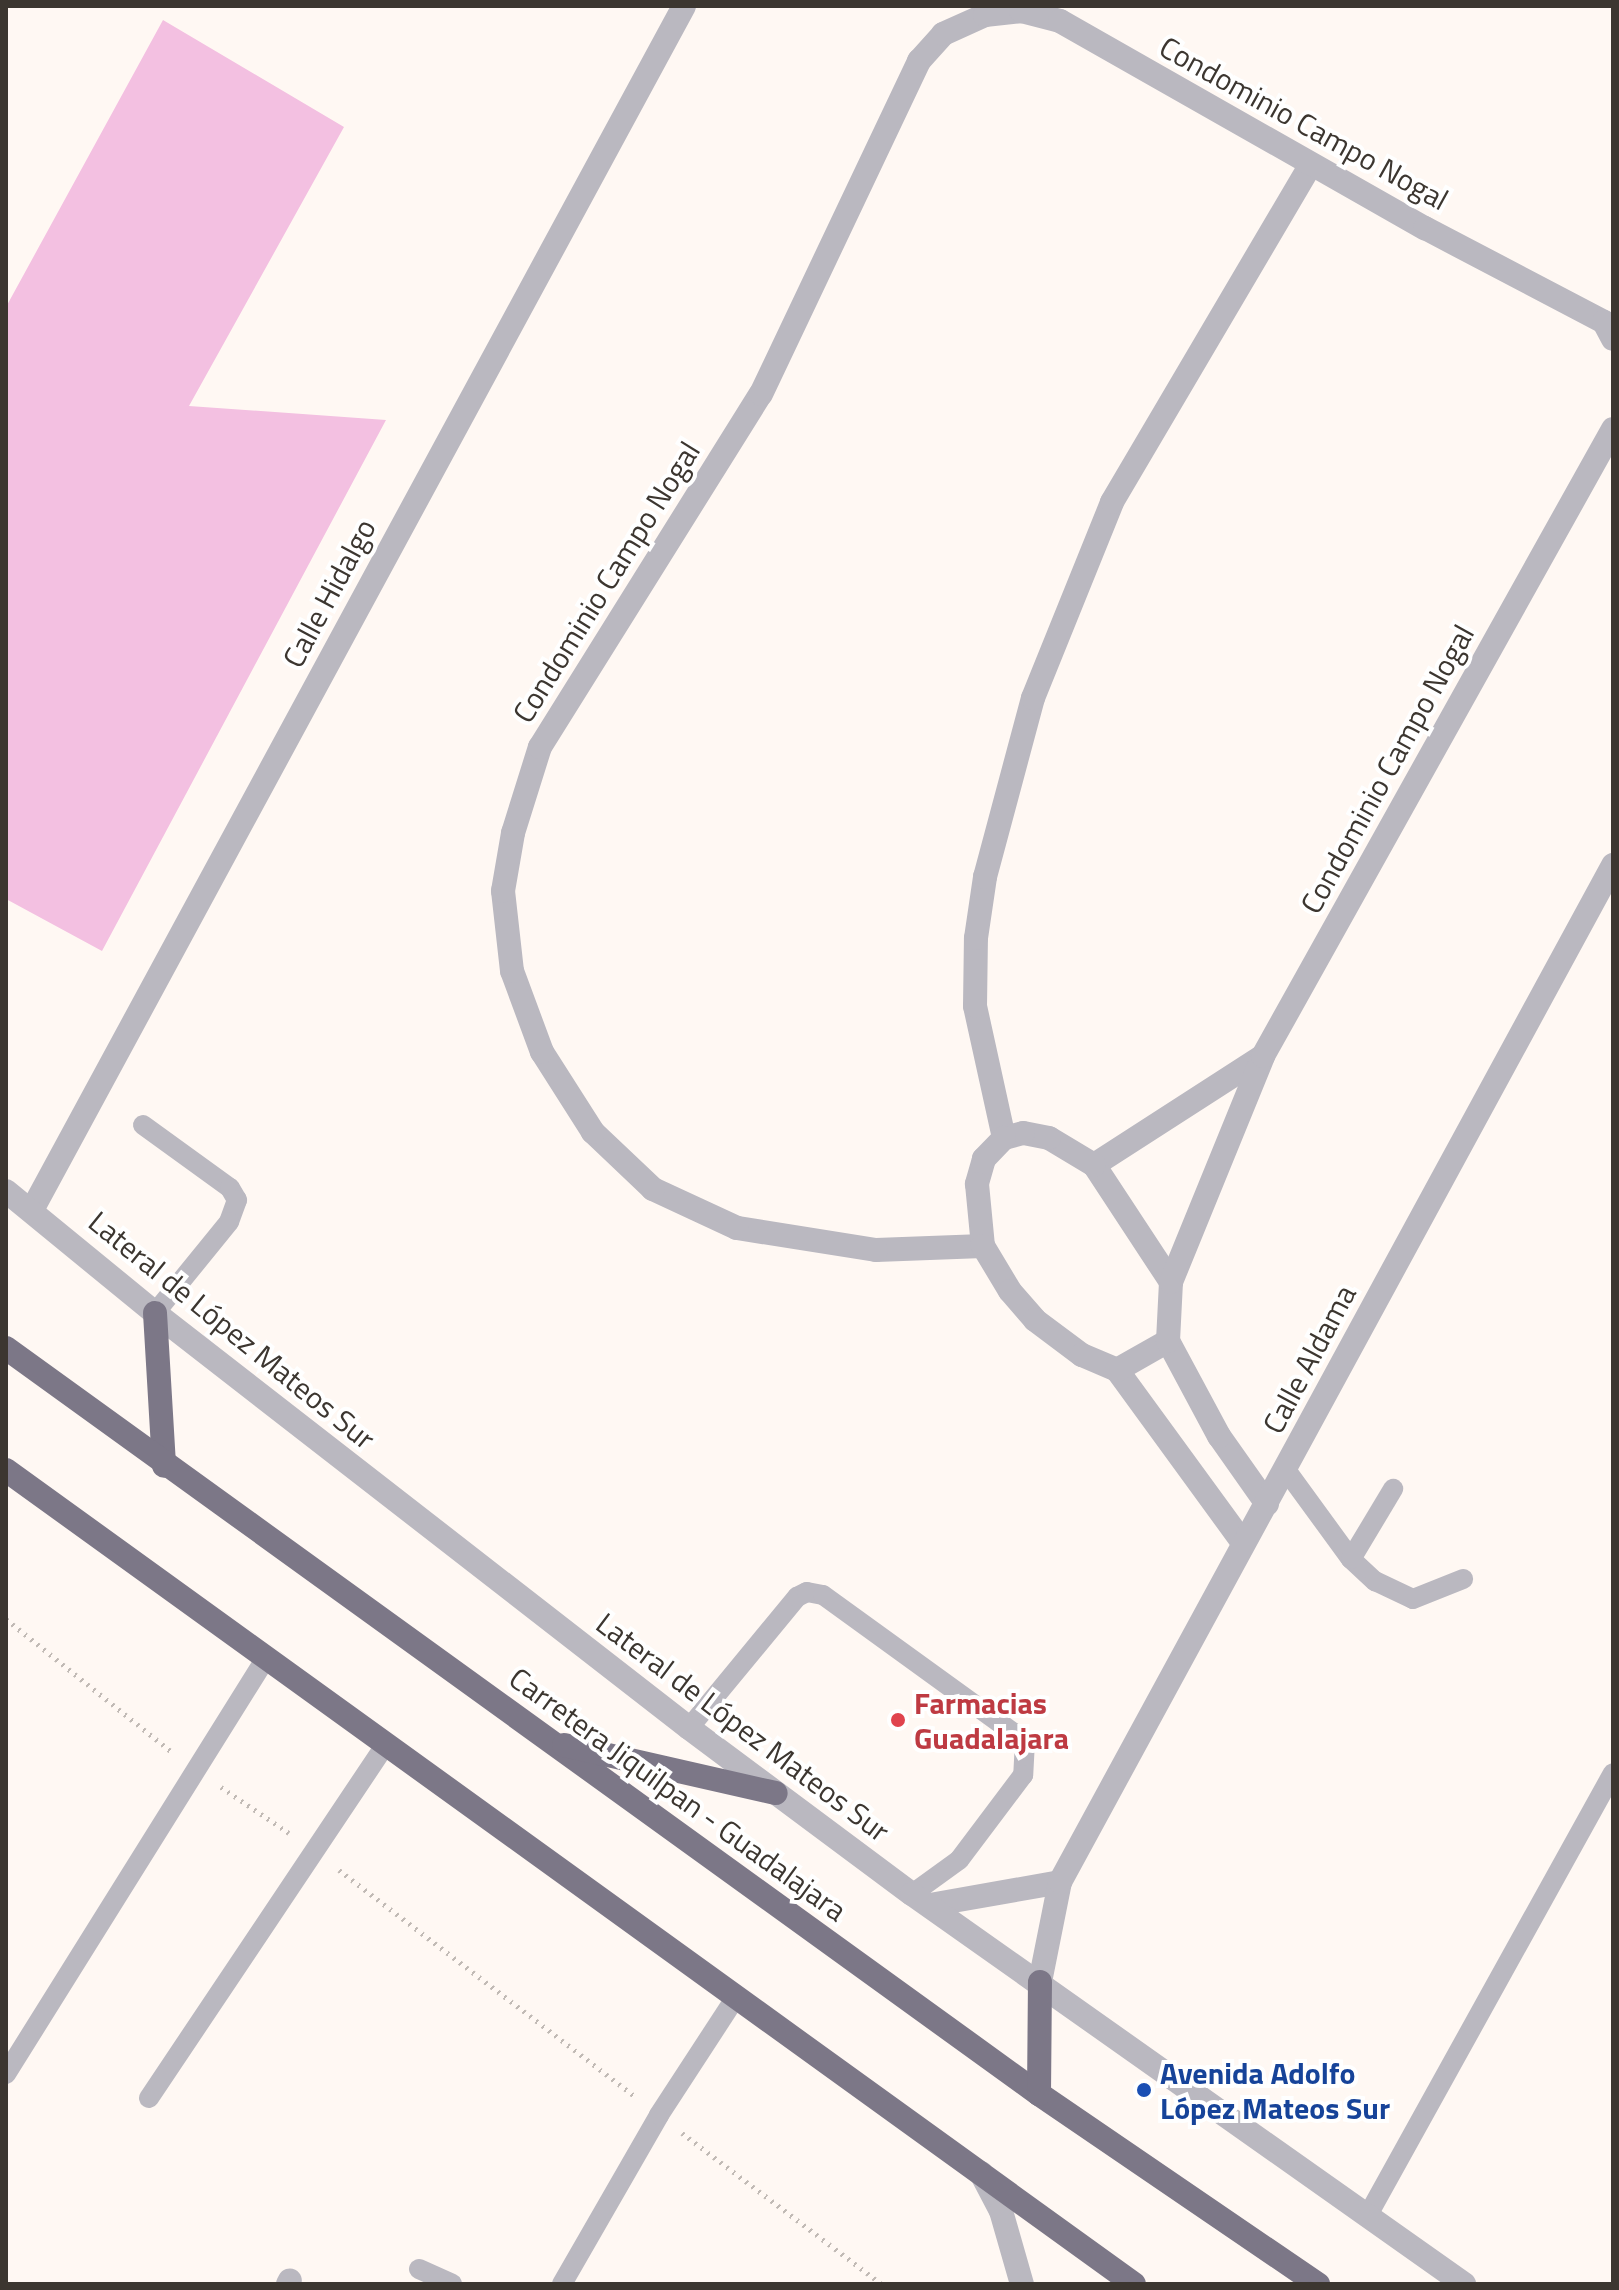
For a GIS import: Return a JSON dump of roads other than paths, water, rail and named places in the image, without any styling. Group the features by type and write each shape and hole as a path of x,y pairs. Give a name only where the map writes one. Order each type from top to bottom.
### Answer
{"highway":[{"path":"155,1313 164,1466"},
{"name":"Carretera Jiquilpan - Guadalajara","path":"6,1348 164,1466 1039,2094 1318,2284"},
{"path":"6,1470 1126,2278 1142,2284"},
{"path":"552,1742 776,1793"},
{"path":"1039,2094 1040,1982"}],"street":[{"name":"Calle Hidalgo","path":"32,1210 684,6"},
{"name":"Condominio Campo Nogal","path":"983,1246 876,1250 737,1228 653,1189 593,1132 542,1052 512,971 503,891 513,833 540,747 761,394 919,61 943,34 997,13 1021,11 1060,21 1311,164 1604,322 1613,339"},
{"path":"1004,1138 975,1006 976,938 985,877 1033,698 1112,502 1311,164"},
{"name":"Condominio Campo Nogal","path":"1168,1341 1171,1282 1263,1056 1613,429"},
{"name":"Calle Aldama","path":"1040,1982 1060,1882 1613,865"},
{"name":"Condominio Campo Nogal","path":"1094,1165 1263,1056"},
{"path":"1171,1282 1094,1165 1049,1138 1023,1133 1004,1138 984,1159 977,1184 983,1246 1035,1320 1082,1355 1117,1370 1243,1543"},
{"name":"Lateral de López Mateos Sur","path":"6,1191 155,1313 689,1728 921,1900 1464,2284"},
{"path":"1117,1370 1168,1341 1219,1436 1267,1504"},
{"path":"921,1900 1060,1882"},
{"path":"981,2173 1001,2211 1022,2284"}],"lane":[{"path":"143,1125 230,1188 237,1200 229,1222 155,1313"},
{"path":"1286,1470 1351,1559 1375,1581 1413,1599 1463,1579"},
{"path":"1351,1559 1393,1489"},
{"path":"689,1728 797,1597 807,1592 823,1595 1025,1741 1023,1775 959,1860 921,1900"},
{"path":"6,2074 266,1658"},
{"path":"149,2098 386,1744"},
{"path":"1368,2215 1613,1773"},
{"path":"562,2284 659,2115 736,1997"},
{"path":"419,2269 452,2284"}],"place":[{"name":"Farmacias Guadalajara","path":"898,1720"},
{"name":"Avenida Adolfo López Mateos Sur","path":"1144,2090"}]}
